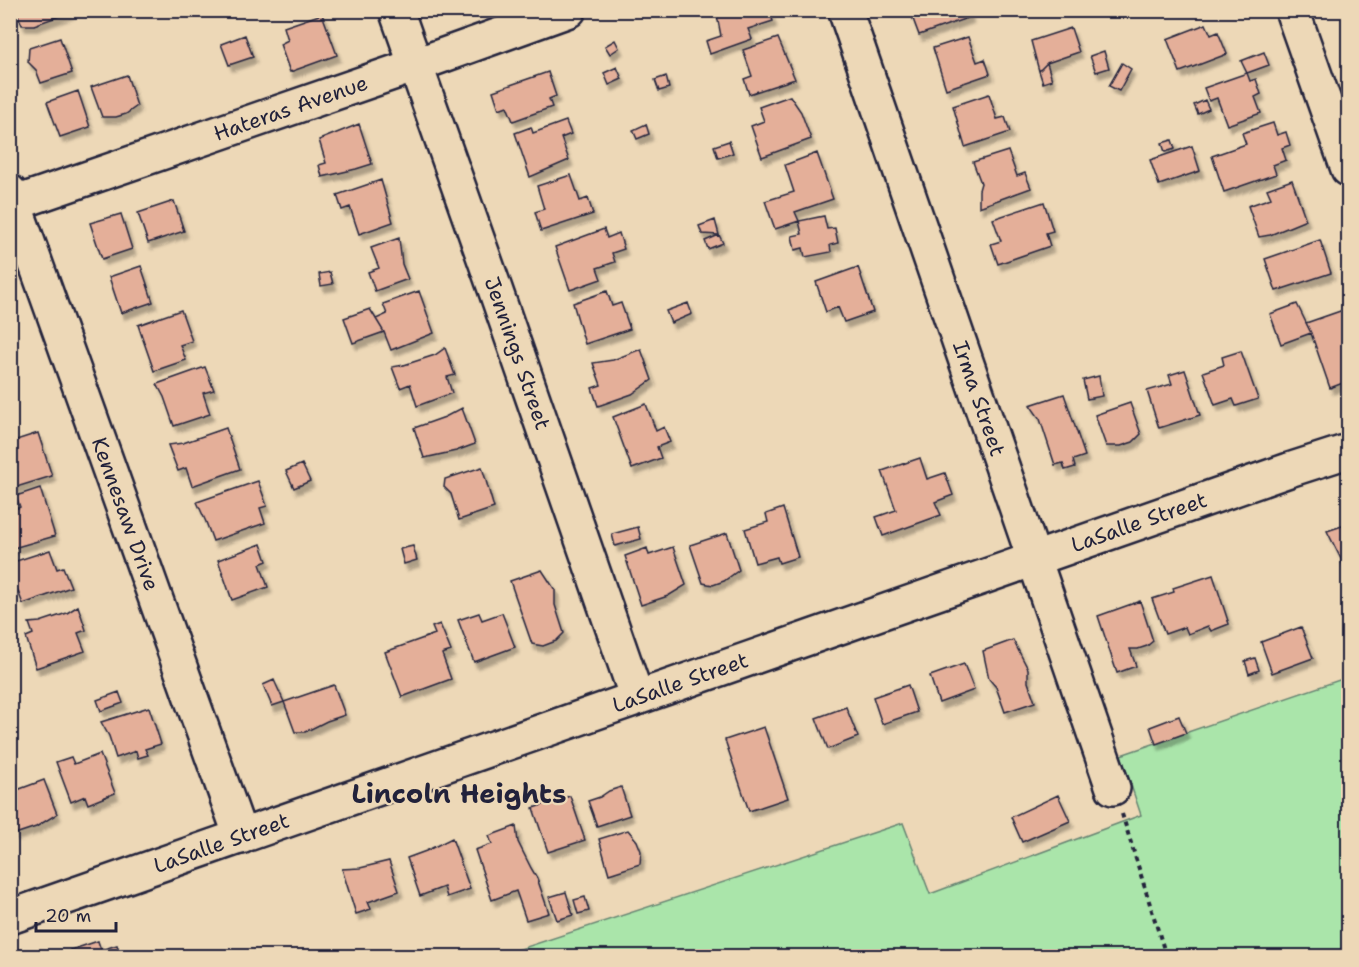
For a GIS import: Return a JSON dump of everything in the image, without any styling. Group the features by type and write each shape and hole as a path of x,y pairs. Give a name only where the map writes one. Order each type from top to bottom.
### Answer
{"street":[{"name":"Jennings Street","path":"396,10 637,698"},
{"name":"Hateras Avenue","path":"12,200 416,65 569,10"},
{"name":"Irma Street","path":"845,10 1113,788"},
{"path":"1292,10 1348,170"},
{"name":"Kennesaw Drive","path":"12,200 241,837"},
{"name":"LaSalle Street","path":"10,918 1348,451"}],"path":[{"path":"1113,788 1166,957"}],"green space":[{"path":"1348,677 1348,956 502,956 903,823 930,894 1141,815 1121,755"}],"building":[{"path":"16,10 71,10 71,12 34,25 22,25"},
{"path":"716,10 769,10 773,21 748,29 752,39 710,54 706,41 721,36"},
{"path":"968,10 970,17 919,35 910,11"},
{"path":"322,14 337,55 290,72 280,44 288,40 284,27"},
{"path":"1206,24 1211,35 1218,32 1227,54 1180,72 1167,39"},
{"path":"1071,28 1079,52 1047,63 1039,71 1031,41"},
{"path":"245,35 253,57 229,65 221,44"},
{"path":"968,37 977,62 985,59 990,74 946,89 933,48"},
{"path":"60,38 72,73 41,83 36,70 28,62 29,48"},
{"path":"778,38 795,79 749,94 744,79 752,76 743,50"},
{"path":"615,40 619,48 610,54 605,46"},
{"path":"1104,51 1109,68 1096,72 1090,56"},
{"path":"1264,52 1269,65 1247,73 1241,61"},
{"path":"1047,63 1052,80 1043,83 1039,71"},
{"path":"1122,63 1131,69 1119,91 1109,86"},
{"path":"617,67 622,79 609,85 604,73"},
{"path":"548,72 556,96 549,99 552,107 513,121 507,106 499,109 493,91"},
{"path":"1247,73 1250,81 1256,79 1261,94 1255,97 1261,113 1227,125 1217,98 1209,101 1204,88"},
{"path":"127,75 137,106 126,114 102,117 91,87"},
{"path":"666,76 669,88 659,91 655,80"},
{"path":"78,91 90,127 60,137 47,102"},
{"path":"989,94 997,119 1005,117 1010,132 965,147 953,106"},
{"path":"790,96 801,112 811,139 762,157 751,126 764,121 759,107"},
{"path":"1205,100 1209,109 1198,114 1194,105"},
{"path":"566,121 571,134 561,138 569,160 530,177 515,133 531,127 533,133"},
{"path":"1273,123 1277,135 1286,132 1290,145 1282,148 1286,160 1273,165 1276,174 1224,192 1212,156 1246,144 1242,133"},
{"path":"359,124 372,164 322,177 319,165 326,163 319,140"},
{"path":"646,124 649,134 637,139 633,130"},
{"path":"1172,140 1175,149 1165,152 1162,143"},
{"path":"729,141 733,153 718,158 714,146"},
{"path":"1192,146 1200,171 1159,185 1150,160"},
{"path":"1008,151 1017,176 1025,173 1031,188 979,207 981,183 973,162"},
{"path":"817,153 833,199 795,212 799,221 775,229 765,201 794,192 785,165"},
{"path":"571,175 580,201 588,198 593,214 541,231 535,212 544,209 537,186"},
{"path":"381,180 393,222 359,234 350,207 342,210 337,195"},
{"path":"1292,180 1306,220 1270,235 1259,237 1248,206 1271,198 1267,189"},
{"path":"174,201 184,231 148,243 138,213"},
{"path":"1044,202 1053,231 1046,233 1050,246 998,264 991,244 1001,241 993,219"},
{"path":"121,214 132,249 102,259 90,223"},
{"path":"824,216 827,229 835,228 838,243 830,245 831,252 805,257 803,248 795,250 792,236 802,234 799,221"},
{"path":"715,220 719,235 702,234 699,226"},
{"path":"604,229 607,238 619,233 624,249 612,253 615,262 597,268 601,279 570,290 555,247"},
{"path":"719,235 723,243 708,249 705,241"},
{"path":"399,238 402,264 408,279 375,291 368,272 379,268 371,248"},
{"path":"1320,240 1331,273 1276,291 1265,259"},
{"path":"141,266 153,302 121,313 109,277"},
{"path":"858,267 873,312 844,322 838,307 826,312 816,282"},
{"path":"330,272 333,284 321,286 319,274"},
{"path":"419,291 434,333 391,350 376,319 387,314 383,304"},
{"path":"607,291 612,306 621,303 630,329 585,344 573,303"},
{"path":"688,303 692,314 671,323 666,311"},
{"path":"1297,304 1311,333 1281,344 1270,314"},
{"path":"370,309 384,332 353,343 344,318"},
{"path":"1346,309 1348,315 1348,381 1330,388 1306,323"},
{"path":"181,310 192,341 180,345 186,360 154,371 138,325"},
{"path":"445,348 455,375 447,377 452,393 417,406 410,384 400,388 392,367 435,355"},
{"path":"641,349 652,380 632,394 598,406 592,388 601,385 593,363 613,360"},
{"path":"1241,351 1258,399 1236,406 1233,399 1215,405 1203,372 1224,365 1222,357"},
{"path":"205,367 214,390 203,393 210,414 174,426 157,384"},
{"path":"1185,370 1200,415 1159,428 1147,391 1172,384 1169,375"},
{"path":"1099,376 1102,396 1087,399 1083,380"},
{"path":"1064,394 1085,456 1073,460 1075,467 1065,470 1063,463 1055,465 1040,419 1030,405"},
{"path":"1130,403 1141,434 1133,442 1121,446 1106,446 1095,415"},
{"path":"646,404 656,431 664,427 670,442 657,447 661,458 632,469 613,417"},
{"path":"462,408 475,444 424,458 414,428"},
{"path":"226,428 240,469 192,486 186,468 178,471 168,445 183,443"},
{"path":"38,433 52,476 10,489 10,442"},
{"path":"920,458 927,479 945,473 953,495 935,502 941,515 883,536 876,517 896,510 882,471"},
{"path":"302,464 310,481 294,488 286,471"},
{"path":"482,467 494,508 459,520 451,494 444,487 445,479"},
{"path":"258,481 267,506 260,508 265,523 213,541 197,502"},
{"path":"40,488 55,536 10,549 10,511 20,507 16,496"},
{"path":"783,508 798,557 779,563 777,557 755,563 745,529 768,522 766,514"},
{"path":"1348,524 1348,572 1345,573 1341,559 1327,531"},
{"path":"638,527 641,539 615,546 612,534"},
{"path":"727,533 739,570 724,581 713,585 703,583 690,545"},
{"path":"261,544 267,561 260,564 268,587 232,600 218,560"},
{"path":"413,546 417,560 404,564 400,549"},
{"path":"673,547 686,585 668,596 641,605 625,556 647,548 649,555"},
{"path":"50,550 57,569 63,567 71,587 23,604 16,586 10,587 10,563"},
{"path":"542,570 555,590 555,605 564,633 556,641 543,646 532,644 510,581"},
{"path":"1213,575 1229,624 1211,631 1208,626 1188,634 1185,627 1165,634 1152,599 1174,592 1173,588"},
{"path":"1140,601 1153,641 1147,646 1130,649 1136,666 1117,673 1098,616"},
{"path":"78,606 86,630 78,633 85,651 36,668 26,637 33,634 29,623 40,622 67,613"},
{"path":"479,613 482,620 502,613 515,647 474,662 458,620"},
{"path":"440,624 451,651 442,654 451,679 402,697 385,652 435,634 432,627"},
{"path":"1301,627 1313,658 1272,673 1261,642"},
{"path":"1013,640 1028,669 1028,682 1035,702 1005,712 996,687 989,679 983,651"},
{"path":"1255,658 1259,670 1249,674 1245,661"},
{"path":"964,664 974,690 939,703 930,676"},
{"path":"274,680 284,702 272,706 263,685"},
{"path":"334,685 345,715 305,732 295,732 284,702"},
{"path":"908,685 917,712 882,724 873,697"},
{"path":"119,692 123,703 101,711 97,700"},
{"path":"149,707 161,744 145,749 148,755 138,758 136,751 116,758 109,736 101,722"},
{"path":"846,707 858,737 828,749 816,718"},
{"path":"1179,716 1186,733 1156,744 1150,727"},
{"path":"764,727 788,798 749,811 725,740"},
{"path":"100,754 115,793 88,804 85,796 71,802 56,762 71,757 74,764"},
{"path":"44,780 57,814 36,827 15,834 10,820 10,782 13,781 17,790"},
{"path":"621,787 630,815 597,826 588,801"},
{"path":"1058,795 1070,821 1022,842 1011,817"},
{"path":"570,796 585,840 548,852 533,808"},
{"path":"516,826 518,842 537,878 549,913 526,920 516,891 492,900 475,850 492,844 489,836"},
{"path":"628,830 637,841 641,851 640,864 609,874 599,839"},
{"path":"452,838 470,889 447,897 444,887 420,896 407,858"},
{"path":"389,861 399,891 368,902 371,909 356,914 342,869 360,868"},
{"path":"566,892 573,915 557,920 549,897"},
{"path":"585,897 589,911 578,914 574,900"},
{"path":"98,941 101,950 117,945 121,956 75,956 71,950"}],"district":[{"name":"Lincoln Heights","path":"459,794"}]}
